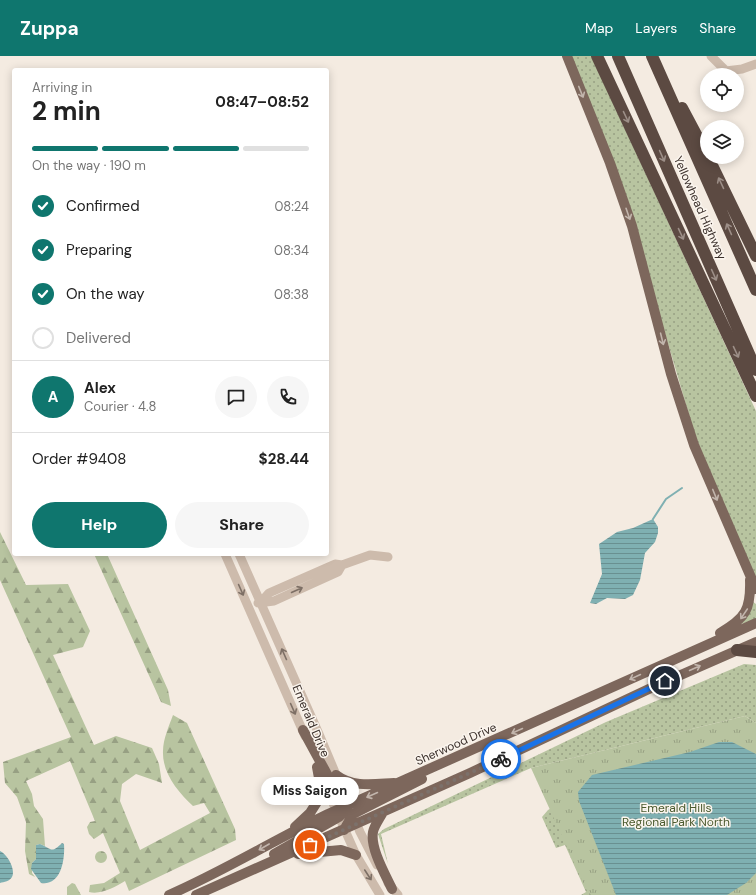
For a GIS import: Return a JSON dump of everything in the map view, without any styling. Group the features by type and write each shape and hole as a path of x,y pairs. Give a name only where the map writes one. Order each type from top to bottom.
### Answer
{"highway":[{"path":"597,56 756,396"},
{"name":"Yellowhead Highway","path":"618,56 756,370"},
{"path":"652,57 700,141"},
{"name":"Yellowhead Highway","path":"652,57 756,290"},
{"path":"712,164 756,256"},
{"path":"737,650 756,652"}],"main road":[{"path":"567,56 610,163 632,226 671,374 694,445 756,589"},
{"path":"684,655 729,628 742,618 747,610 750,600 750,576"},
{"name":"Sherwood Drive","path":"170,895 214,874 288,833 347,813 400,782 439,766 756,623"},
{"name":"Sherwood Drive","path":"347,813 383,812 527,747 651,688 756,642"},
{"path":"303,730 347,813"},
{"path":"264,865 277,853 347,813 428,777 439,766"},
{"path":"288,833 310,813 322,794 317,767"},
{"path":"336,775 342,780 357,784 400,782"},
{"path":"383,812 373,832 373,841 378,860 395,892"},
{"name":"Sherwood Drive","path":"196,895 344,830 347,813"},
{"path":"284,856 319,851 341,850 356,855"}],"street":[{"path":"711,56 726,71 742,69 756,64"},
{"path":"248,607 261,602 269,593 335,564 342,565 370,555 388,557"},
{"name":"Emerald Drive","path":"226,556 303,730 317,767 347,813 378,868 395,892"},
{"name":"Emerald Drive","path":"240,556 343,793 347,813 344,830 356,855 380,895"}],"green space":[{"path":"572,56 591,56 756,411 756,578 712,479 694,432 665,333"},
{"path":"0,532 26,585 68,584 90,631 83,647 53,655 94,745 116,736 152,748 159,764 162,783 136,774 122,784 120,801 140,850 210,813 204,803 193,806 187,801 172,782 165,767 163,759 163,746 173,715 187,723 235,829 236,840 129,891 125,881 103,891 94,893 89,892 90,885 104,883 120,873 103,833 94,839 89,834 87,827 90,822 95,821 70,761 26,781 32,794 34,806 43,819 45,846 40,844 36,845 36,859 32,863 32,873 35,877 29,874 25,851 26,822 17,797 5,783 3,762 71,737 0,580"},
{"path":"95,556 108,556 168,690 171,706 161,702"},
{"path":"753,602 756,604 756,619 733,627"},
{"path":"744,664 756,665 756,723 745,716 531,768 381,834 388,864 378,834 384,829 606,722"},
{"name":"Emerald Hills Regional Park North","path":"745,716 756,723 756,895 591,895 586,889 531,768"},
{"path":"553,807 593,895 581,895 586,892 565,845 556,848 542,817"},
{"path":"103,851 106,852 106,862 99,863 96,862 95,855 96,852"},
{"path":"72,883 75,884 81,895 67,895 67,887"}],"water":[{"path":"653,519 658,527 658,533 655,542 645,553 640,580 633,595 625,599 607,598 596,604 590,603 602,574 599,544 617,532 633,528"},
{"name":"Emerald Hills Regional Park North","path":"719,742 732,742 756,754 756,873 746,883 727,895 616,895 579,801 578,792 592,775 690,752"},
{"path":"62,843 64,844 64,856 58,876 48,883 41,883 31,869 32,863 36,859 36,845 40,844 51,850"},
{"path":"0,851 10,862 13,874 10,879 0,883"}],"waterway":[{"path":"653,519 666,499 682,488"}],"way so far":[{"path":"310,845 501,759"}],"place":[{"name":"Miss Saigon","path":"310,845"}],"route":[{"path":"501,759 665,681"}]}
